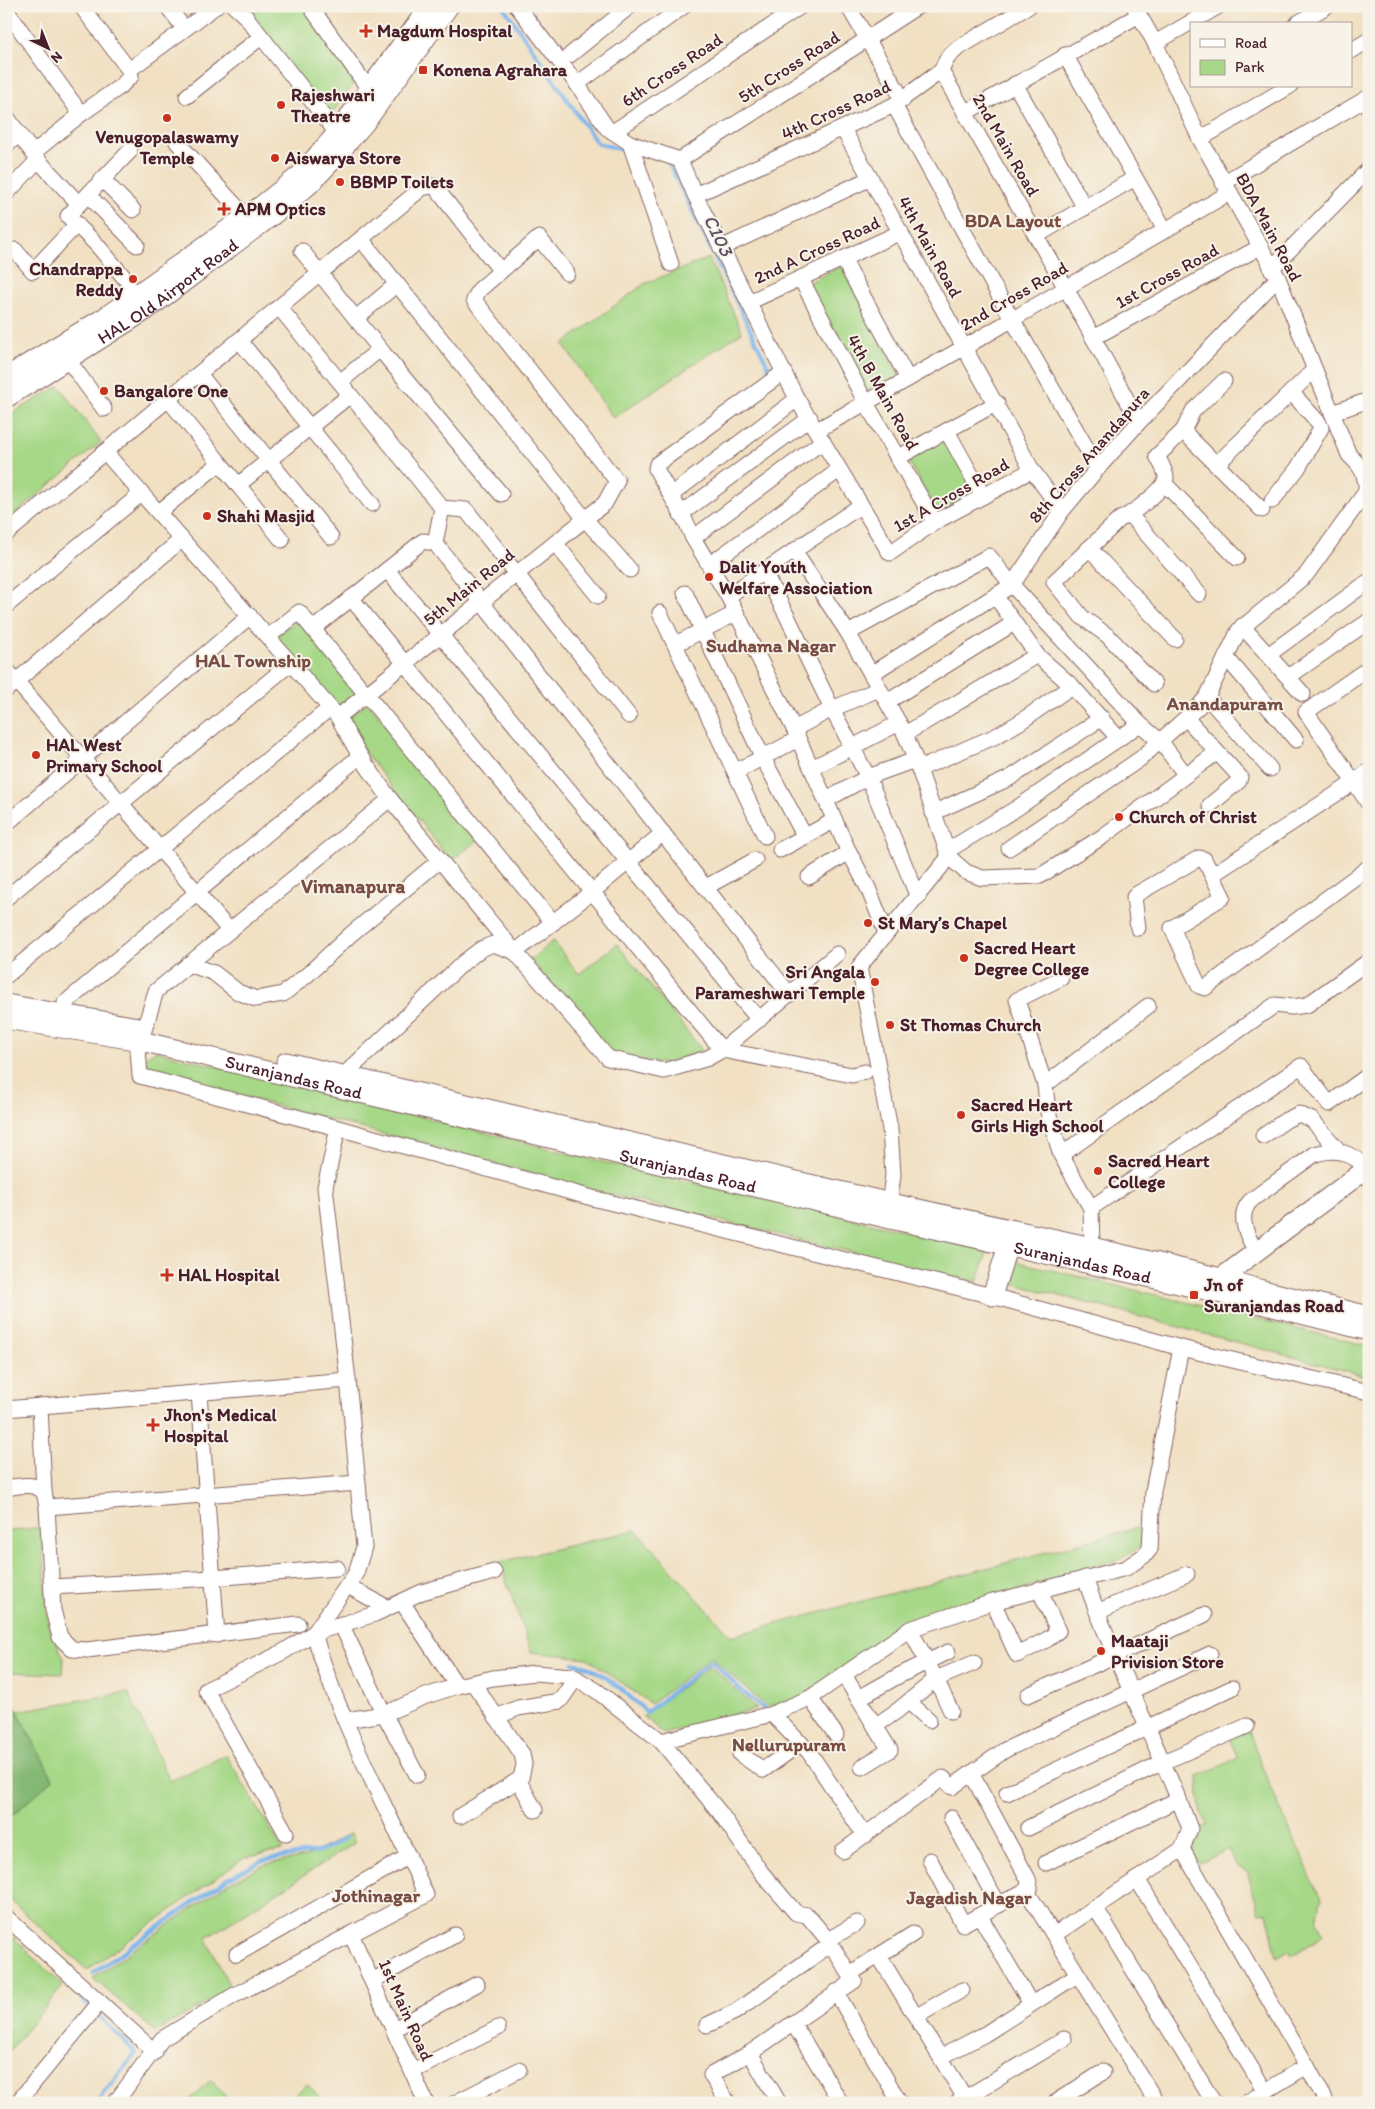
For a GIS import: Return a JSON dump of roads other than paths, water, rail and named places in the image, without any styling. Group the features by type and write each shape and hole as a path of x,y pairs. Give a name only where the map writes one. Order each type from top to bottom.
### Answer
{"main road":[{"name":"HAL Old Airport Road","path":"6,398 145,311 273,215 305,180 368,88 430,6"},
{"name":"HAL Old Airport Road","path":"6,378 105,317 246,217 332,161 368,118 449,6"},
{"name":"Suranjandas Road","path":"6,1004 888,1211 1223,1287 1369,1316"},
{"name":"Suranjandas Road","path":"6,1019 143,1035 344,1075 888,1211"},
{"path":"1223,1287 1256,1251 1368,1173"},
{"path":"1223,1287 1368,1173"},
{"name":"Suranjandas Road","path":"1010,1238 1092,1247 1369,1331"},
{"path":"992,1296 1010,1238"}],"street":[{"path":"6,194 36,156 81,114 121,86 131,76 129,70 81,6"},
{"path":"167,6 184,28"},
{"path":"129,70 216,6"},
{"path":"234,6 245,12 261,37 337,133"},
{"path":"310,6 368,88"},
{"path":"517,6 577,84 607,128 632,150 671,264"},
{"path":"570,55 630,6"},
{"path":"577,84 684,6"},
{"name":"6th Cross Road","path":"613,132 801,6"},
{"path":"848,6 867,38 1012,319 1098,468"},
{"name":"5th Cross Road","path":"680,160 918,6"},
{"name":"4th Cross Road","path":"695,195 899,102 941,71 948,57 958,48 1029,6"},
{"path":"1191,22 1219,6"},
{"path":"1299,22 1327,6"},
{"path":"6,10 81,114"},
{"path":"966,113 1066,55 1136,10"},
{"name":"BDA Main Road","path":"1136,10 1155,43 1200,139 1275,274 1349,455 1365,467"},
{"path":"1155,43 1190,23"},
{"path":"188,96 261,37"},
{"path":"1352,49 1369,40"},
{"path":"1066,55 1165,230"},
{"name":"2nd Main Road","path":"941,71 1066,288 1139,422"},
{"path":"1015,84 1085,208"},
{"path":"1200,139 1287,88"},
{"name":"2nd Cross Road","path":"817,430 965,347 1165,230 1226,188 1369,97"},
{"path":"6,116 36,156 137,245"},
{"name":"4th Main Road","path":"843,129 997,403 1032,470 1062,511"},
{"path":"6,146 19,134"},
{"path":"177,142 246,217"},
{"path":"632,150 680,160 695,195 797,399 817,430 860,506 728,596"},
{"path":"130,151 68,216 97,245 128,282 129,290 134,296"},
{"name":"8th Cross Anandapura","path":"871,674 1012,585 1062,511 1098,468 1369,168"},
{"path":"721,248 870,178"},
{"path":"1036,236 1135,178"},
{"path":"103,180 133,210"},
{"path":"6,534 422,188 432,186 435,188 500,270 539,238 567,273"},
{"path":"15,250 34,271 77,224"},
{"name":"2nd A Cross Road","path":"750,302 901,232"},
{"path":"361,239 585,519 630,570"},
{"name":"1st Cross Road","path":"1093,338 1260,247"},
{"path":"302,251 380,349 501,494"},
{"path":"843,260 908,379"},
{"name":"5th Main Road","path":"6,976 160,849 334,713 366,695 605,503 617,481 474,300 479,290 500,270"},
{"name":"4th B Main Road","path":"801,279 866,403 935,522"},
{"path":"356,318 397,284"},
{"path":"279,307 442,508 466,510 629,716"},
{"path":"240,340 372,504"},
{"path":"340,382 380,349"},
{"path":"68,360 104,409"},
{"path":"1216,465 1314,370"},
{"path":"784,372 657,464 656,469 693,538 728,596 812,768 849,852 868,888 886,934"},
{"path":"199,374 331,537"},
{"path":"1154,684 1108,636 1082,617 1054,582 1120,519 1130,515 1165,484 1166,476 1157,456 1183,431 1193,411 1224,381"},
{"path":"1183,431 1216,465 1267,506 1298,468 1322,428 1291,392"},
{"path":"238,486 350,395"},
{"path":"168,399 282,540"},
{"path":"671,495 797,399"},
{"path":"1332,413 1369,400"},
{"path":"897,458 997,403"},
{"path":"681,514 817,430"},
{"path":"693,538 817,430"},
{"path":"947,431 984,496"},
{"path":"105,452 334,713 360,756 390,799 515,952 608,1058 664,1071 708,1058 722,1050 838,954"},
{"path":"159,512 220,463"},
{"path":"1009,848 1140,759 1161,742 1207,697 1242,626 1306,575 1367,496 1365,467"},
{"path":"709,565 839,470"},
{"name":"1st A Cross Road","path":"860,506 890,553 935,522 1032,470"},
{"path":"1165,484 1237,558"},
{"path":"6,606 142,493"},
{"path":"436,543 442,508"},
{"path":"1130,515 1200,594"},
{"path":"11,686 182,539"},
{"path":"313,629 422,541 436,543 790,994"},
{"path":"555,543 598,596"},
{"path":"1089,548 1175,640"},
{"path":"794,551 848,633 902,728 917,764 948,854 966,872 982,878 1040,876 1102,837 1216,753"},
{"path":"848,633 989,556 1012,585 1140,724 1161,742 1186,774"},
{"path":"387,570 759,1020"},
{"path":"764,572 832,709 868,776 918,897"},
{"path":"1268,655 1369,581"},
{"path":"685,594 704,630 763,758 805,837"},
{"path":"996,596 1037,655 1072,686 1119,739"},
{"path":"351,598 722,1050 852,1074 865,1072"},
{"path":"268,636 299,612 553,923"},
{"path":"660,613 765,836"},
{"path":"676,644 736,613"},
{"path":"6,824 250,616"},
{"path":"1288,677 1369,621"},
{"path":"887,702 1014,623"},
{"path":"1242,626 1303,694"},
{"path":"812,768 853,746 902,728 1037,655"},
{"path":"1226,656 1296,740"},
{"path":"6,898 291,663"},
{"path":"1369,668 1306,712 1353,784 1369,804"},
{"path":"6,670 11,686 82,759 229,930"},
{"path":"826,800 868,776 917,764 996,736 1072,686"},
{"path":"735,772 763,758 832,709 879,689"},
{"path":"1207,697 1270,769"},
{"path":"933,813 1010,778 1102,718"},
{"path":"1186,718 1216,753 1240,777 1239,781 1210,805"},
{"path":"888,1211 893,1175 890,1129 859,967 918,897 948,854 1140,724"},
{"path":"65,1003 360,756"},
{"path":"1212,875 1353,784 1369,771"},
{"path":"390,799 156,990 138,1050 140,1076 338,1128 596,1200 992,1296 1181,1348 1369,1392"},
{"path":"780,850 835,820"},
{"path":"515,952 663,833"},
{"path":"809,877 849,852"},
{"path":"1138,928 1134,897 1199,858 1204,859 1223,897 1172,928 1202,989 1369,867"},
{"path":"188,964 214,973 238,992 256,999 283,994 307,976 350,935 440,860"},
{"path":"706,887 755,860"},
{"path":"344,1075 396,1028 431,992 481,949 493,944 515,952"},
{"path":"1061,1155 1275,1005 1292,1007 1307,1005 1369,961"},
{"path":"1060,978 1017,1000 1045,1085 1048,1112 1061,1155 1091,1208 1092,1247"},
{"path":"1045,1085 1148,1006"},
{"path":"1091,1208 1301,1066 1329,1104 1369,1075"},
{"path":"1263,1136 1286,1120 1299,1114 1312,1120 1340,1152"},
{"path":"314,1633 356,1573 364,1547 348,1380 325,1187 338,1128"},
{"path":"1256,1251 1248,1238 1245,1225 1243,1213 1246,1204 1316,1154 1340,1152 1354,1156 1368,1173"},
{"path":"661,1741 772,1714 810,1698 910,1629 1039,1589 1126,1568 1145,1555 1150,1549 1153,1491 1181,1348"},
{"path":"6,1409 348,1380"},
{"path":"199,1393 217,1634"},
{"path":"40,1406 53,1610 60,1637 72,1650 87,1650 298,1624"},
{"path":"45,1499 206,1494 358,1482"},
{"path":"6,1488 30,1485 38,1487 45,1499"},
{"path":"52,1587 213,1578 337,1568"},
{"path":"286,1833 206,1690 281,1653 314,1633 376,1614 422,1592 494,1572"},
{"path":"1096,1612 1187,1574"},
{"path":"1054,1934 1182,1849 1190,1829 1179,1798 1148,1726 1096,1612 1085,1578"},
{"path":"348,1586 395,1605 496,1717 524,1759 520,1783 535,1810"},
{"path":"993,1602 1017,1655 1048,1639 1058,1631 1039,1589"},
{"path":"1028,1696 1204,1615"},
{"path":"341,1624 384,1714 417,1775"},
{"path":"910,1629 951,1711"},
{"path":"115,2103 155,2052 162,2039 218,2006 426,1894 346,1720 322,1661 314,1633"},
{"path":"859,1698 900,1675 948,1652"},
{"path":"842,1851 944,1778 952,1787 1005,1750 1210,1654"},
{"path":"875,1726 909,1702 936,1679 974,1663"},
{"path":"346,1720 384,1714 426,1696 465,1684 536,1673 576,1678 598,1691 661,1741 721,1814 761,1872 796,1913 807,1915 829,1942 854,1981"},
{"path":"844,1675 890,1750 862,1767"},
{"path":"496,1717 518,1708 560,1701 576,1678"},
{"path":"1007,1793 1232,1688"},
{"path":"810,1698 836,1735"},
{"path":"909,1702 929,1720"},
{"path":"772,1714 801,1743 865,1836"},
{"path":"1028,1828 1163,1762 1247,1726"},
{"path":"740,1754 763,1770 801,1743"},
{"path":"971,1774 1028,1879 1028,1889 1077,1975 1157,2103"},
{"path":"460,1816 520,1779"},
{"path":"1046,1863 1179,1798"},
{"path":"951,1818 999,1905"},
{"path":"1182,1849 1307,2066 1325,2099 1322,2103"},
{"path":"237,1954 409,1856"},
{"path":"930,1860 963,1924 1028,1889"},
{"path":"1137,1879 1265,2092"},
{"path":"1095,1907 1214,2103"},
{"path":"980,1916 1032,2004"},
{"path":"6,1917 155,2052"},
{"path":"707,2025 735,2012 857,1923"},
{"name":"1st Main Road","path":"351,1934 426,2103"},
{"path":"854,1981 851,1972 913,1934"},
{"path":"372,1981 454,1935"},
{"path":"879,1956 941,2057 963,2101 1064,2039"},
{"path":"941,2057 985,2034 1077,1975"},
{"path":"728,2103 711,2075 750,2053 854,1981"},
{"path":"394,2029 477,1984"},
{"path":"917,2016 962,1990"},
{"path":"836,1992 900,2103"},
{"path":"17,2103 100,2002"},
{"path":"793,2024 841,2103"},
{"path":"413,2071 498,2028"},
{"path":"750,2053 779,2103"},
{"path":"1246,2103 1307,2066"},
{"path":"456,2103 519,2070"},
{"path":"1054,2103 1103,2072"}],"waterway":[{"name":"C103","path":"503,6 597,143 627,151"},
{"name":"C103","path":"805,11 812,6"},
{"name":"C103","path":"668,162 773,376"},
{"path":"573,1663 593,1670 603,1676 647,1712 711,1661 764,1709"},
{"path":"93,1973 227,1879 264,1860 322,1851 346,1838"},
{"path":"79,1988 75,1991 90,2007"},
{"path":"95,2012 136,2053 96,2103"}],"place":[{"name":"Magdum Hospital","path":"366,31"},
{"name":"Konena Agrahara","path":"423,70"},
{"name":"Rajeshwari Theatre","path":"281,105"},
{"name":"Venugopalaswamy Temple","path":"167,118"},
{"name":"Aiswarya Store","path":"275,158"},
{"name":"BBMP Toilets","path":"340,182"},
{"name":"APM Optics","path":"224,209"},
{"name":"Chandrappa Reddy","path":"133,279"},
{"name":"Bangalore One","path":"104,391"},
{"name":"Shahi Masjid","path":"207,516"},
{"name":"Dalit Youth Welfare Association","path":"709,577"},
{"name":"HAL West Primary School","path":"36,755"},
{"name":"Church of Christ","path":"1119,817"},
{"name":"St Mary’s Chapel","path":"868,923"},
{"name":"Sacred Heart Degree College","path":"964,958"},
{"name":"Sri Angala Parameshwari Temple","path":"875,982"},
{"name":"St Thomas Church","path":"890,1025"},
{"name":"Sacred Heart Girls High School","path":"961,1115"},
{"name":"Sacred Heart College","path":"1098,1171"},
{"name":"HAL Hospital","path":"167,1275"},
{"name":"Jn of Suranjandas Road","path":"1194,1295"},
{"name":"Jhon's Medical Hospital","path":"153,1425"},
{"name":"Maataji Privision Store","path":"1101,1651"}],"district":[{"name":"BDA Layout","path":"1013,220"},
{"name":"Sudhama Nagar","path":"771,645"},
{"name":"HAL Township","path":"253,660"},
{"name":"Anandapuram","path":"1225,703"},
{"name":"Vimanapura","path":"353,886"},
{"name":"Nellurupuram","path":"789,1744"},
{"name":"Jothinagar","path":"376,1895"},
{"name":"Jagadish Nagar","path":"969,1897"}]}
